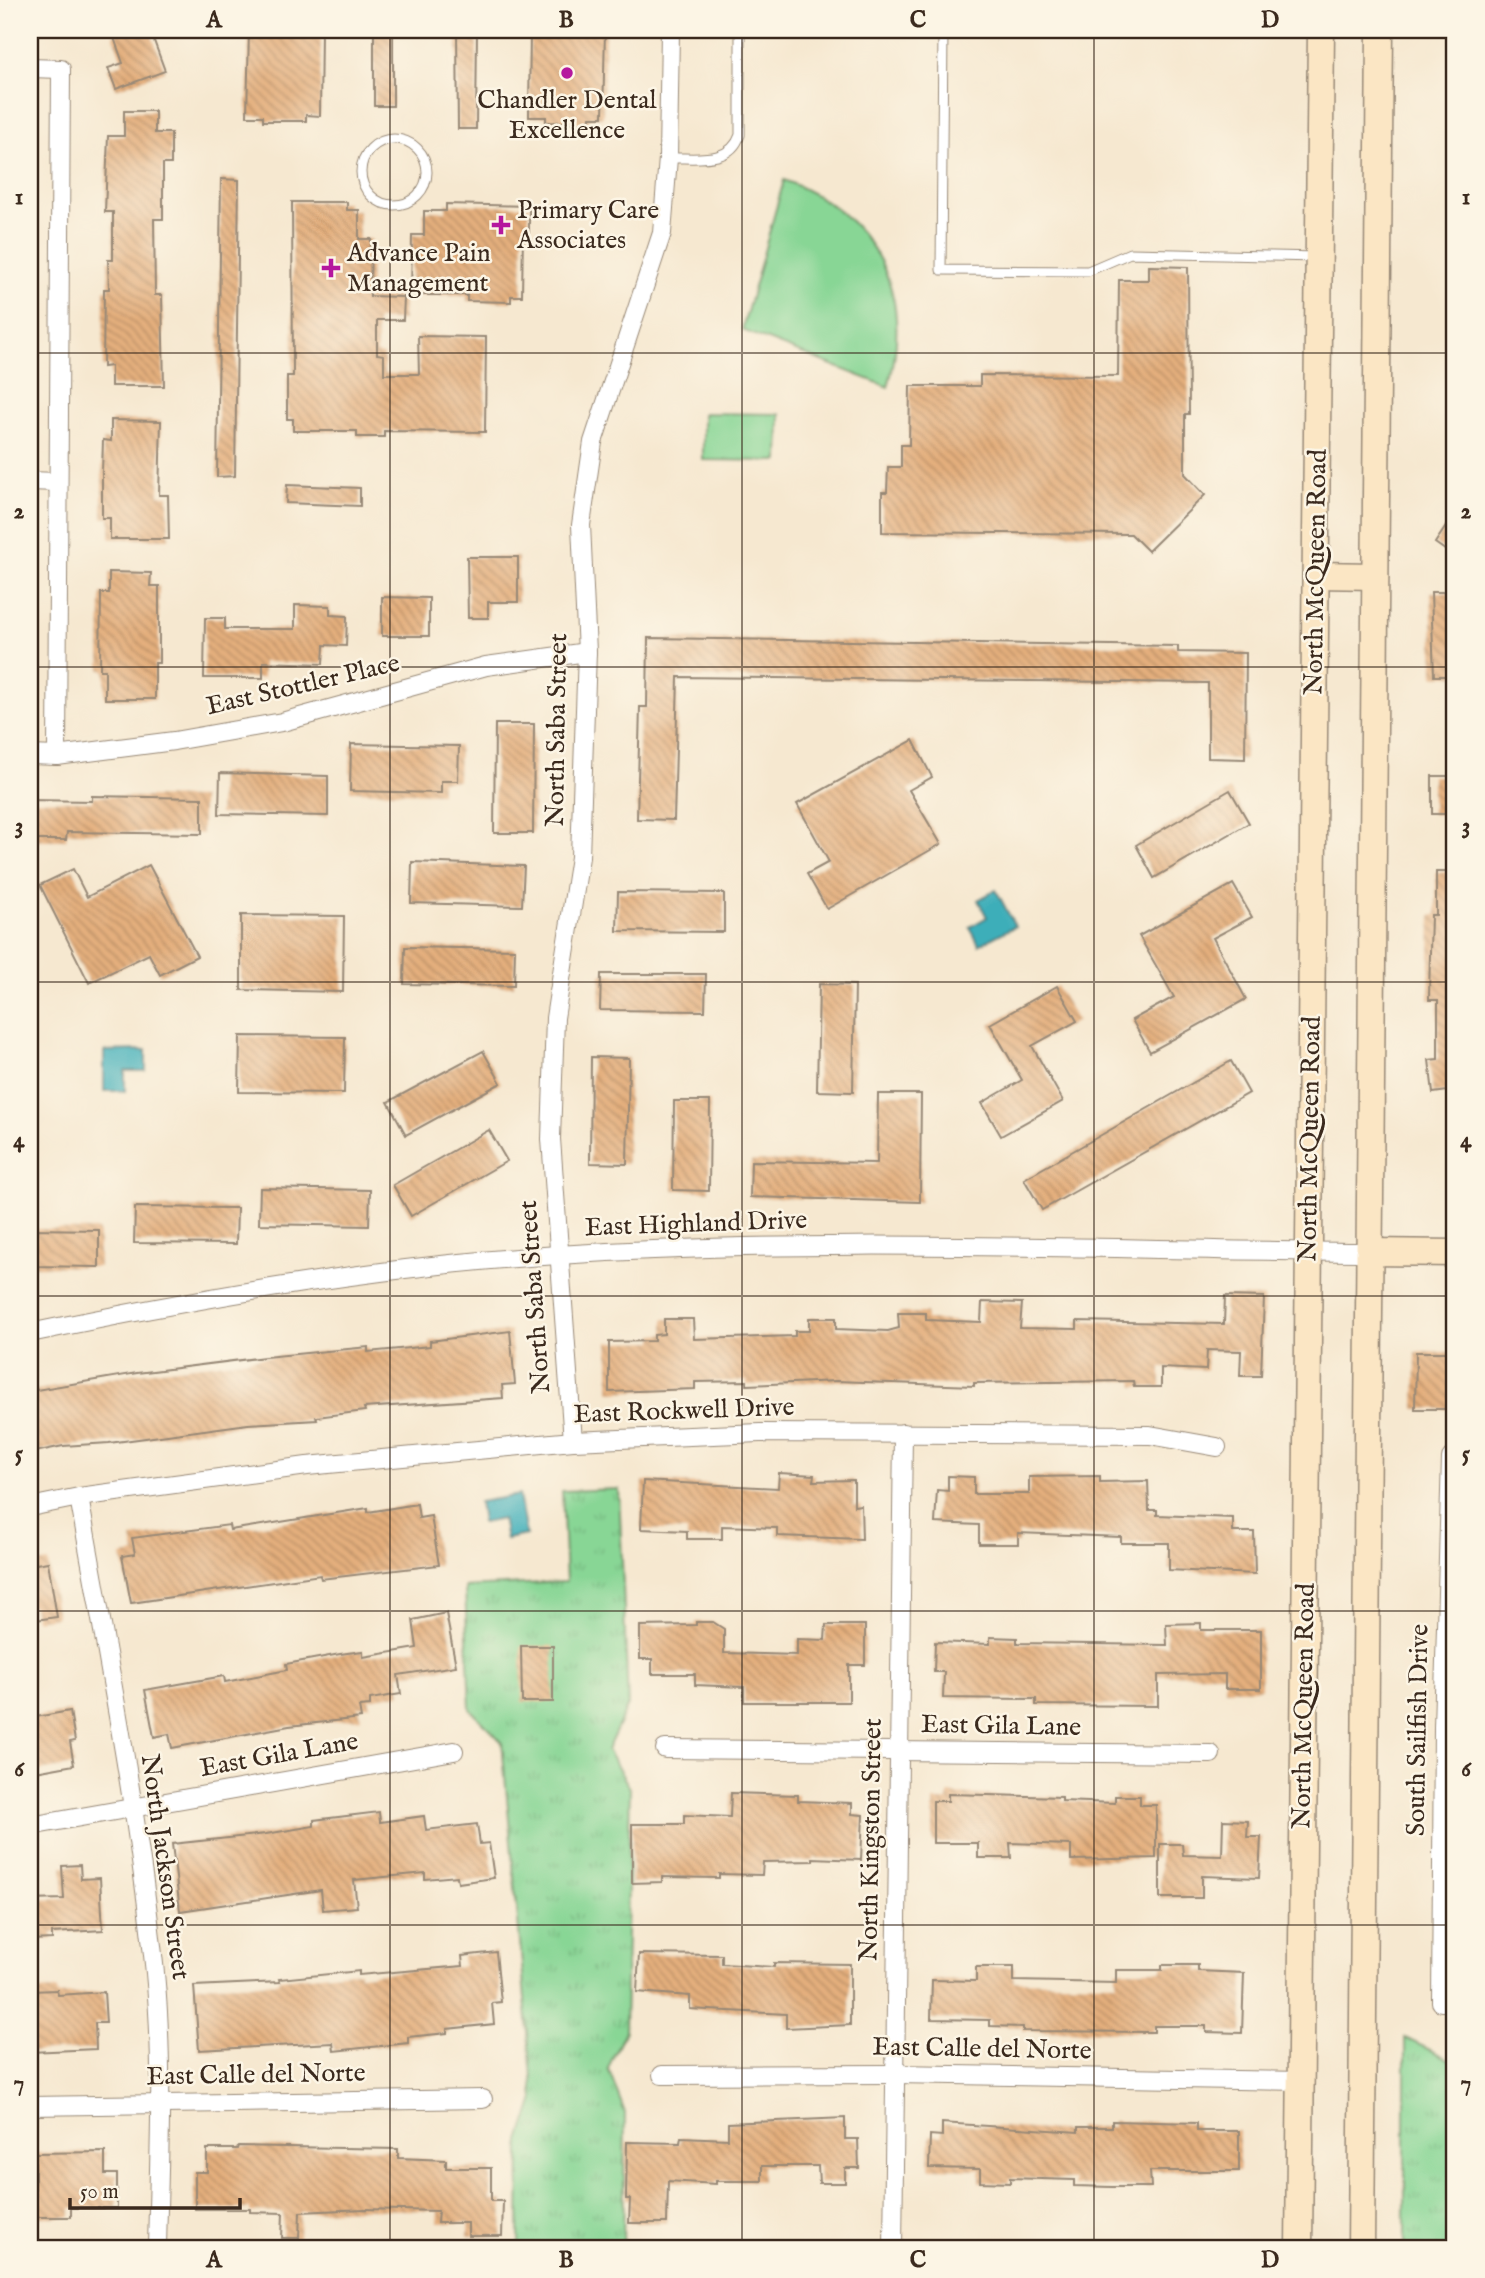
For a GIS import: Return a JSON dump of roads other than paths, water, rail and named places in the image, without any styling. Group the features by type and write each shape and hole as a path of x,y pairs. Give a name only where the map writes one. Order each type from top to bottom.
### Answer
{"main road":[{"name":"North McQueen Road","path":"1299,2248 1321,30"},
{"path":"1361,2248 1380,30"},
{"path":"1315,575 1375,576"},
{"path":"1370,1252 1455,1253"}],"street":[{"name":"North Saba Street","path":"573,1441 557,1255 551,1139 553,1047 580,857 587,652 581,525 593,442 662,233 668,158 670,30"},
{"path":"30,68 61,69 57,756"},
{"path":"30,481 57,482"},
{"name":"East Stottler Place","path":"30,755 57,756 174,741 282,722 486,666 587,652"},
{"name":"East Highland Drive","path":"30,1333 156,1307 335,1278 557,1255 812,1246 1370,1252"},
{"name":"East Rockwell Drive","path":"30,1507 79,1497 307,1466 573,1441 760,1433 1150,1434 1217,1447"},
{"name":"North Kingston Street","path":"893,2248 903,1433"},
{"name":"South Sailfish Drive","path":"1448,2002 1453,1458"},
{"name":"North Jackson Street","path":"79,1497 134,1807 155,1975 161,2102 157,2248"},
{"name":"East Gila Lane","path":"665,1749 1211,1754"},
{"name":"East Gila Lane","path":"30,1826 454,1751"},
{"name":"East Calle del Norte","path":"662,2076 895,2074 1301,2081"},
{"name":"East Calle del Norte","path":"30,2106 483,2099"}],"lane":[{"path":"668,158 723,156 736,146 740,135 740,30"},
{"path":"943,30 941,270 1088,271 1130,253 1319,257"},
{"path":"390,139 411,144 426,160 426,183 421,192 402,205 380,203 364,188 361,167 364,157 371,148 390,139"}],"water":[{"path":"996,890 1015,926 979,945 970,927 987,917 978,900"},
{"path":"146,1050 146,1071 125,1071 125,1091 104,1091 104,1051"},
{"path":"519,1495 526,1535 506,1539 502,1519 482,1523 479,1502"}],"place":[{"name":"Chandler Dental Excellence","path":"567,73"},
{"name":"Primary Care Associates","path":"501,225"},
{"name":"Advance Pain Management","path":"331,268"}]}
